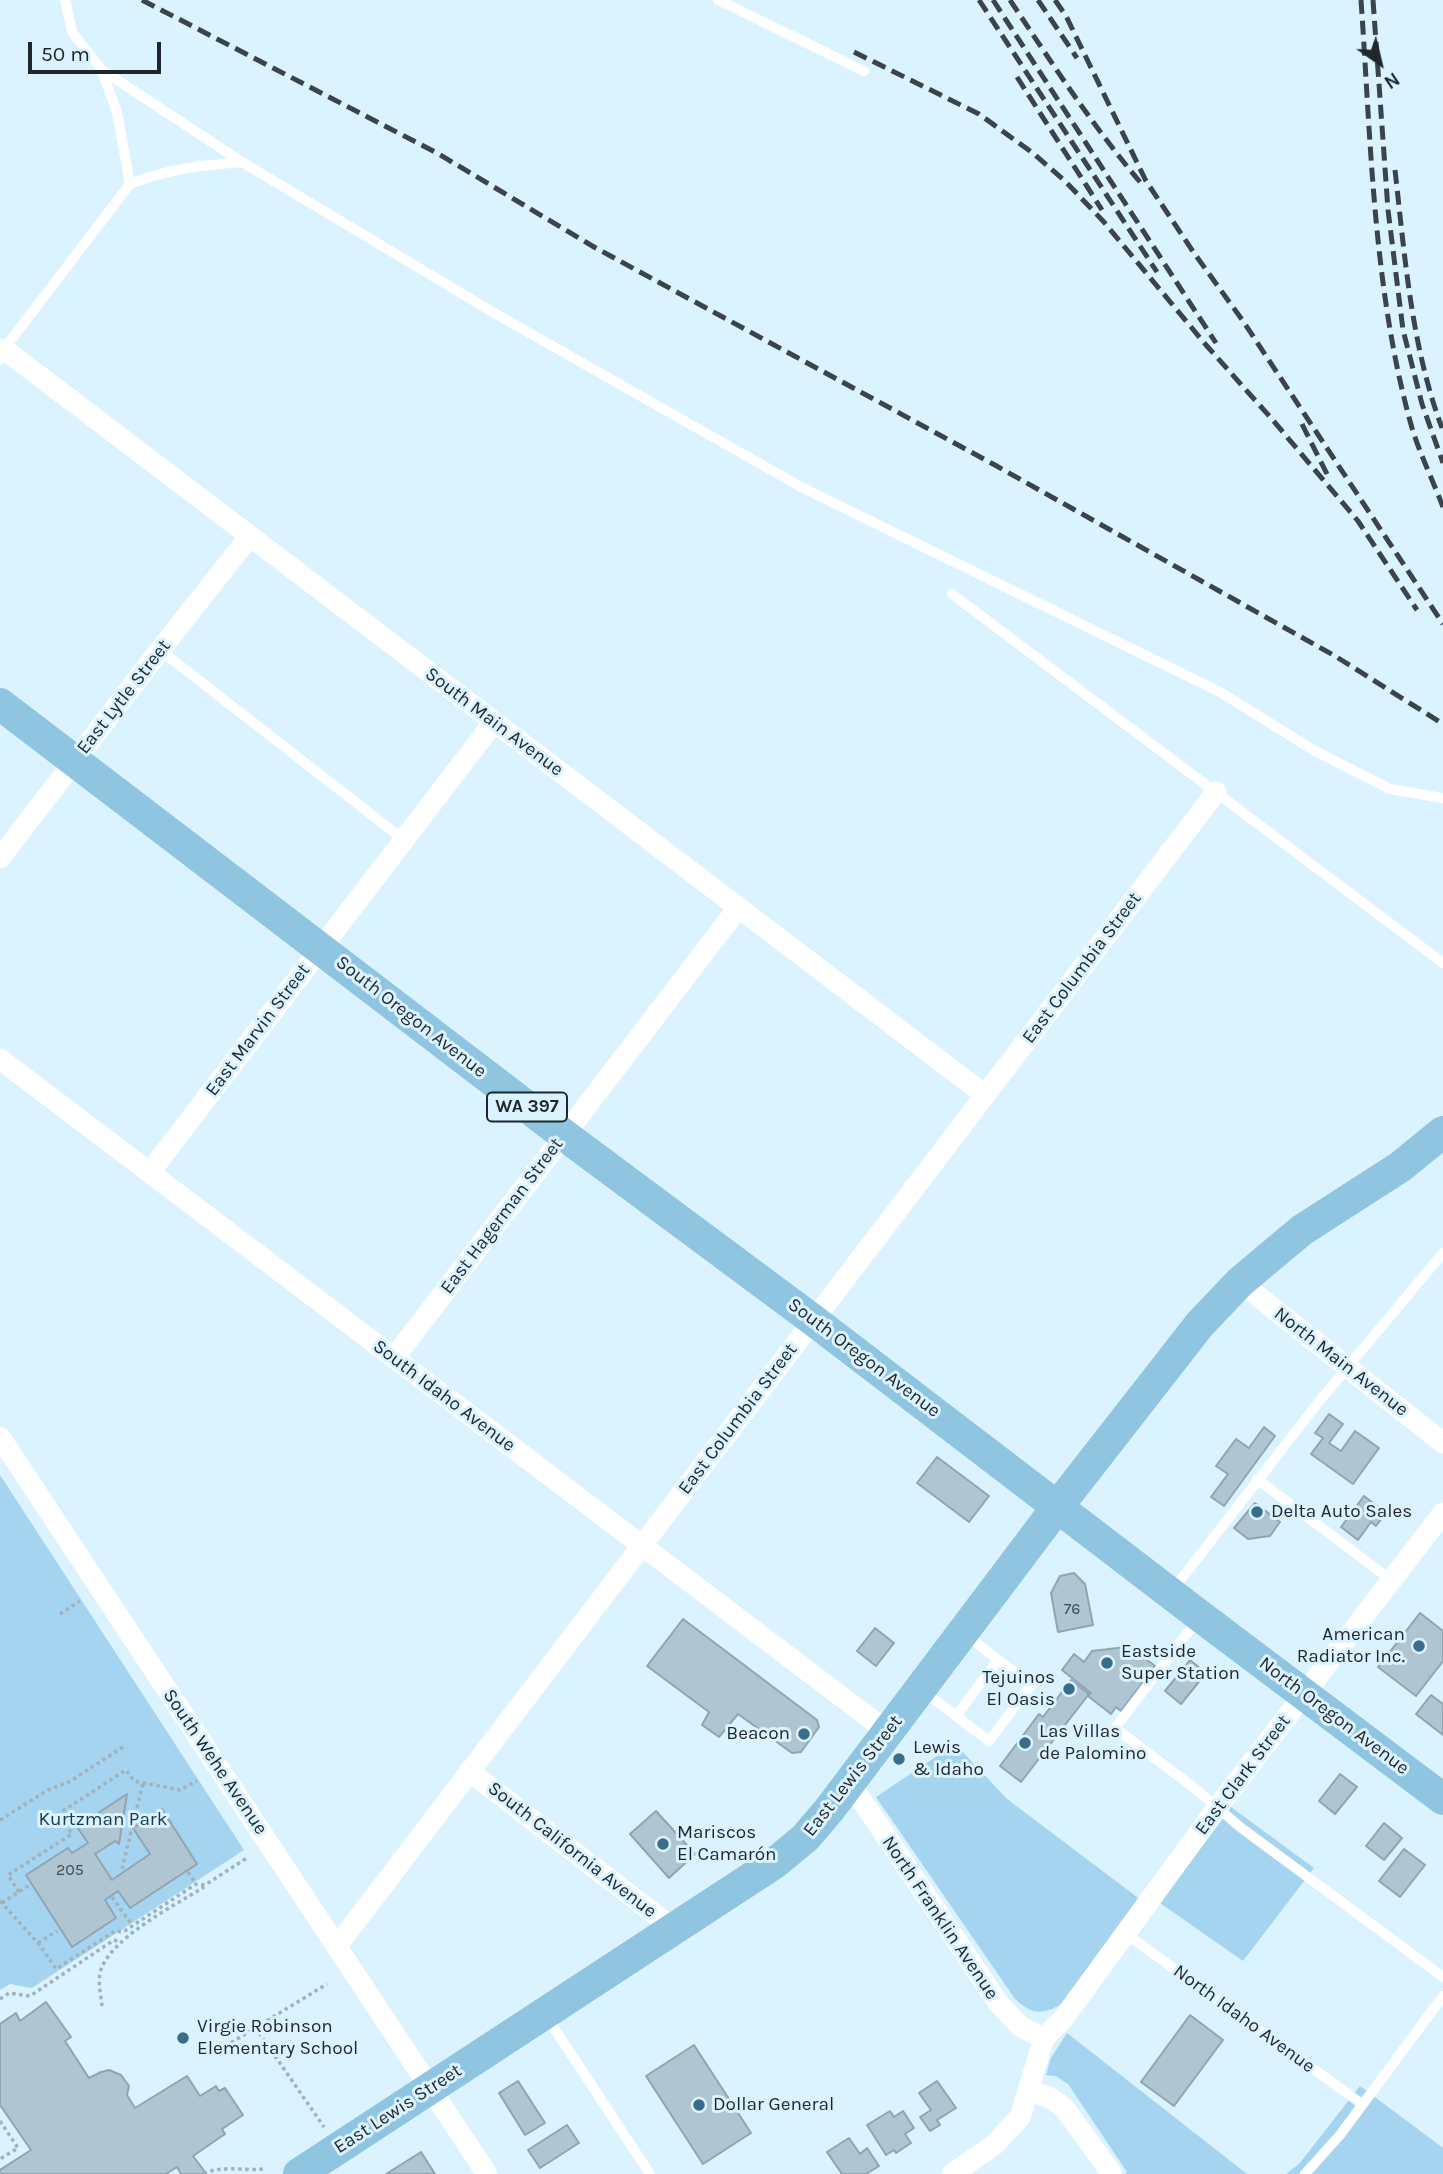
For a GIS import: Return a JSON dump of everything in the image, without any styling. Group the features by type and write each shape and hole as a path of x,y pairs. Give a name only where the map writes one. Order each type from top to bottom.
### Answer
{"main road":[{"name":"South Oregon Avenue","path":"0,704 564,1135 1058,1506"},
{"name":"East Lewis Street","path":"311,2171 430,2087 793,1849 816,1827 1058,1506 1200,1324 1240,1282 1302,1230 1400,1167 1443,1132"},
{"name":"North Oregon Avenue","path":"1058,1506 1443,1799"}],"street":[{"name":"South Main Avenue","path":"1,350 985,1095"},
{"name":"East Lytle Street","path":"0,858 250,537"},
{"name":"East Marvin Street","path":"150,1172 494,722"},
{"name":"East Columbia Street","path":"337,1946 1216,792"},
{"name":"East Hagerman Street","path":"394,1358 738,908"},
{"name":"South Idaho Avenue","path":"0,1059 888,1732"},
{"name":"North Main Avenue","path":"1240,1282 1443,1443"},
{"name":"South Wehe Avenue","path":"0,1437 487,2174"},
{"name":"East Clark Street","path":"1044,2038 1063,2019 1217,1808 1443,1513"},
{"name":"South California Avenue","path":"469,1771 674,1929"},
{"name":"North Franklin Avenue","path":"850,1783 999,2004 1021,2027 1044,2038"},
{"path":"952,2174 994,2145 1020,2117 1044,2038"},
{"path":"1028,2092 1044,2094 1065,2109 1112,2174"}],"lane":[{"path":"65,0 72,32 102,70 242,162 496,314 801,487 1220,692 1315,751 1390,789 1443,798"},
{"path":"718,0 864,71"},
{"path":"102,70 117,113 130,184"},
{"path":"1,350 130,184 153,174 193,166 242,162"},
{"path":"952,594 1443,963"},
{"path":"160,650 404,840"},
{"path":"1170,1593 1257,1479 1443,1252"},
{"path":"1257,1479 1391,1580"},
{"path":"1200,1616 1115,1728 1240,1828 1443,1977"},
{"path":"920,1689 989,1741 1031,1685 963,1633"},
{"path":"956,1716 998,1660"},
{"name":"North Idaho Avenue","path":"1125,1934 1362,2104"},
{"path":"1305,2174 1339,2135 1443,1996"},
{"path":"544,2013 650,2174"}],"path":[{"path":"60,1614 80,1601"},
{"path":"0,1820 48,1790 69,1782 126,1745"},
{"path":"19,1892 8,1875 72,1834 58,1814 126,1770 134,1781 180,1790 197,1781"},
{"path":"122,1869 143,1783"},
{"path":"102,2006 100,1974 110,1951 247,1858"},
{"path":"188,1872 195,1884"},
{"path":"28,1886 1,1902 38,1943 56,1969 115,1931 123,1932 195,1884 205,1885"},
{"path":"113,1897 132,1925"},
{"path":"38,1943 57,1931"},
{"path":"0,1999 9,1993 30,1996 114,1940 121,1941"},
{"path":"219,2050 327,1984"},
{"path":"255,2027 324,2127"},
{"path":"0,2121 18,2148 0,2159"},
{"path":"204,2174 219,2168 237,2171 263,2169"}],"green space":[{"name":"Kurtzman Park","path":"0,1475 244,1850 32,1988 10,1984 0,1990"},
{"path":"955,1744 1007,1799 1141,1900 1062,2004 1048,2010 1032,2011 1015,1999 876,1797"},
{"path":"1231,1807 1314,1868 1243,1961 1160,1903"},
{"path":"1067,2033 1247,2174 1125,2174 1127,2172 1068,2084 1056,2076 1046,2075 1051,2058"},
{"path":"1360,2086 1443,2148 1443,2174 1286,2174 1299,2164"}],"building":[{"path":"1329,1414 1343,1424 1329,1443 1341,1451 1355,1431 1379,1448 1353,1484 1311,1454 1323,1438 1315,1433"},
{"path":"1264,1427 1275,1436 1224,1506 1211,1497 1228,1474 1216,1466 1236,1439 1249,1448"},
{"path":"937,1457 989,1496 969,1522 917,1483"},
{"path":"1364,1496 1386,1513 1376,1526 1371,1522 1358,1540 1341,1527"},
{"name":"Delta Auto Sales","path":"1255,1503 1280,1522 1270,1536 1248,1539 1234,1528"},
{"path":"1074,1573 1085,1584 1093,1625 1058,1632 1051,1593 1060,1576"},
{"name":"American Radiator Inc.","path":"1420,1613 1443,1631 1443,1661 1416,1696 1378,1667"},
{"path":"683,1619 817,1720 819,1727 801,1752 792,1753 738,1714 719,1737 702,1725 709,1712 647,1666"},
{"path":"875,1628 894,1643 876,1666 857,1651"},
{"path":"1128,1645 1155,1666 1121,1711 1116,1707 1111,1714 1088,1696 1091,1693 1062,1670 1074,1654 1084,1662 1092,1651"},
{"path":"1190,1660 1206,1673 1181,1704 1165,1691"},
{"path":"1071,1680 1089,1694 1021,1782 1000,1766 1039,1714 1043,1717"},
{"path":"1431,1695 1443,1704 1443,1735 1416,1714"},
{"path":"1340,1774 1357,1787 1335,1814 1319,1801"},
{"path":"127,1794 119,1844 115,1841 95,1854 112,1880 150,1854 133,1828 162,1809 197,1864 130,1908 118,1891 105,1900 116,1918 72,1947 26,1875 68,1848 72,1853 88,1843 77,1827"},
{"name":"Mariscos El Camarón","path":"656,1811 695,1854 669,1878 630,1834"},
{"path":"1384,1823 1402,1838 1384,1860 1366,1846"},
{"path":"1404,1849 1425,1865 1400,1897 1379,1881"},
{"path":"46,2002 71,2037 65,2041 89,2078 109,2070 121,2075 129,2086 127,2095 135,2108 187,2076 200,2096 216,2086 219,2091 225,2088 243,2115 222,2129 225,2134 193,2156 205,2172 181,2174 177,2167 166,2174 0,2174 0,2170 31,2150 0,2105 0,2024 16,2013 20,2021"},
{"path":"1190,2015 1223,2040 1174,2106 1141,2082"},
{"name":"Dollar General","path":"694,2045 751,2133 703,2164 646,2076"},
{"path":"518,2081 545,2123 525,2135 499,2093"},
{"path":"937,2081 956,2108 937,2120 940,2125 930,2131 920,2117 931,2110 919,2093"},
{"path":"890,2111 894,2117 903,2111 914,2128 905,2134 911,2143 896,2153 894,2150 886,2155 867,2125"},
{"path":"567,2125 579,2143 540,2168 528,2150"},
{"path":"849,2138 860,2154 867,2148 879,2166 866,2174 842,2174 827,2152"},
{"path":"421,2152 435,2174 386,2174"}],"railway":[{"path":"142,0 437,153 594,247 993,464 1335,656 1443,724"},
{"path":"979,0 1157,272"},
{"path":"993,0 1216,343"},
{"path":"1010,0 1056,70 1140,182"},
{"path":"1038,0 1077,58"},
{"path":"1055,0 1066,16 1146,181 1243,321 1443,624"},
{"path":"1361,0 1371,161 1389,323 1412,428 1443,507"},
{"path":"1373,0 1388,210 1403,330 1422,404 1443,463"},
{"path":"854,52 979,114 1034,154 1065,181 1103,221 1358,521 1417,610"},
{"path":"1017,77 1102,210"},
{"path":"1395,170 1416,333 1431,397 1442,428"},
{"path":"1302,424 1327,474"}],"place":[{"name":"Delta Auto Sales","path":"1257,1512"},
{"name":"American Radiator Inc.","path":"1419,1646"},
{"name":"Eastside Super Station","path":"1107,1663"},
{"name":"Tejuinos El Oasis","path":"1069,1689"},
{"name":"Beacon","path":"804,1734"},
{"name":"Las Villas de Palomino","path":"1025,1743"},
{"name":"Lewis & Idaho","path":"899,1759"},
{"name":"Mariscos El Camarón","path":"663,1844"},
{"name":"Virgie Robinson Elementary School","path":"183,2038"},
{"name":"Dollar General","path":"699,2105"}]}
